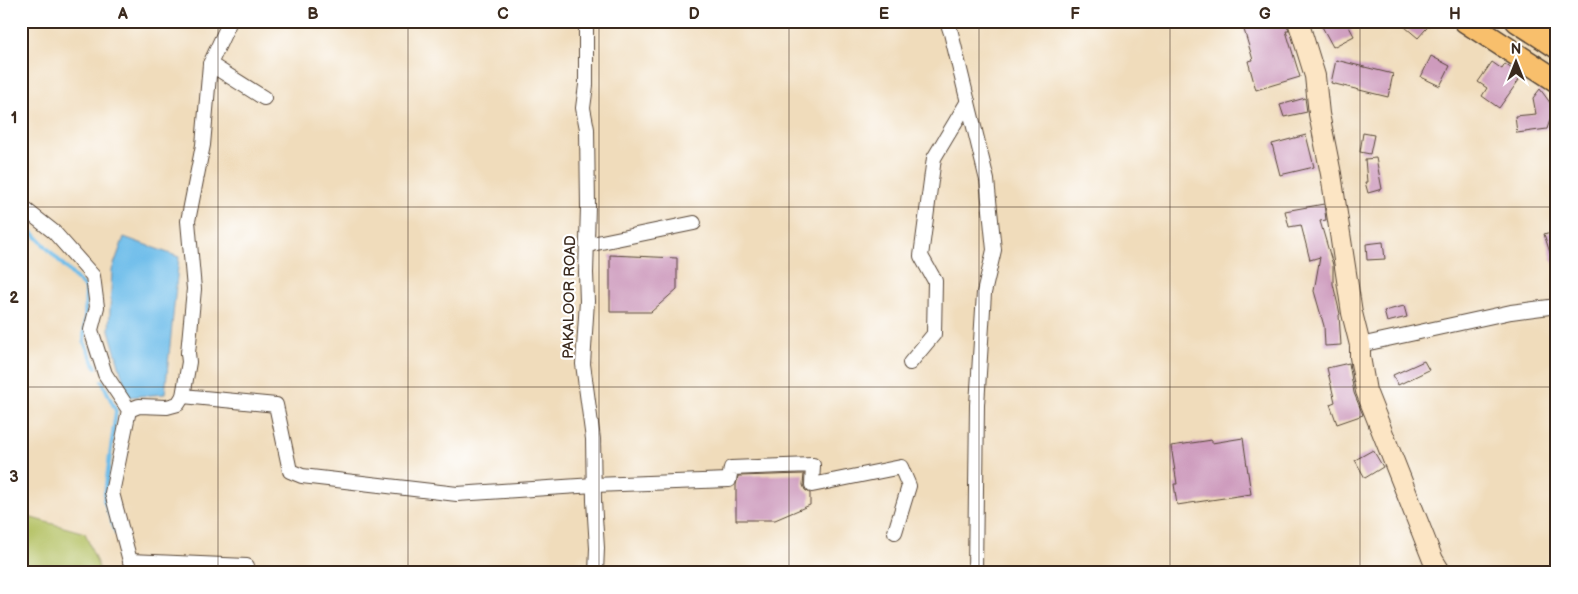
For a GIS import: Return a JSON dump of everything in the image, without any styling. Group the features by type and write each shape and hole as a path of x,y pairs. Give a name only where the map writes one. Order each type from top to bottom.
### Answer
{"main road":[{"path":"1298,21 1315,76 1319,114 1352,313 1360,345 1360,357 1366,391 1433,560 1441,573"},
{"path":"1465,21 1557,81"},
{"path":"1517,21 1539,28 1557,47"}],"street":[{"path":"129,410 139,406 167,407 178,404 183,396 189,362 188,353 194,289 188,220 204,145 210,64 230,21"},
{"name":"PAKALOOR ROAD","path":"586,21 586,85 583,108 588,129 587,245 586,335 583,364 593,439 597,548 596,573"},
{"path":"947,21 987,180 994,250 984,293 977,405 975,573"},
{"path":"210,64 264,98"},
{"path":"910,363 934,334 935,281 921,256 934,158 968,101"},
{"path":"21,206 54,232 93,276 97,307 91,330 105,374 129,410 112,493 130,560 138,573"},
{"path":"587,245 694,222"},
{"path":"1360,345 1511,312 1557,306"},
{"path":"183,396 276,405 290,471 302,476 457,494 594,485 729,480 731,468 813,465 812,485 901,467 909,486 895,532"},
{"path":"130,560 247,566"}],"green space":[{"path":"21,515 85,533 101,573 21,573"}],"water":[{"path":"124,237 179,257 165,394 128,397 109,330 112,270"}],"building":[{"path":"1248,21 1286,21 1289,31 1286,31 1300,77 1256,90 1248,61 1253,60 1242,23"},
{"path":"1319,21 1346,21 1354,36 1333,47"},
{"path":"1410,21 1433,21 1418,38 1405,27"},
{"path":"1431,56 1450,66 1440,86 1421,77"},
{"path":"1336,60 1393,74 1388,97 1331,83"},
{"path":"1492,62 1502,69 1505,64 1516,72 1513,76 1519,80 1499,108 1482,96 1487,88 1478,82"},
{"path":"1540,89 1554,108 1547,129 1517,133 1515,116 1536,114 1533,98"},
{"path":"1305,98 1307,112 1284,117 1280,105"},
{"path":"1363,133 1374,135 1370,154 1360,152"},
{"path":"1306,135 1314,167 1280,175 1272,144"},
{"path":"1376,158 1382,189 1368,193 1365,182 1367,182 1365,159"},
{"path":"1324,204 1326,220 1320,221 1333,265 1333,284 1340,314 1341,345 1325,346 1324,326 1314,291 1320,257 1310,260 1301,225 1289,227 1285,211"},
{"path":"1557,230 1557,265 1554,265 1544,234"},
{"path":"1383,242 1385,259 1367,260 1366,244"},
{"path":"610,255 677,258 677,289 651,312 610,312"},
{"path":"1404,306 1407,317 1387,322 1384,311"},
{"path":"1424,361 1429,370 1398,385 1393,375"},
{"path":"1349,363 1354,393 1363,415 1337,424 1330,404 1335,402 1327,368"},
{"path":"1243,438 1251,494 1177,505 1174,484 1177,484 1171,446 1212,440 1212,443"},
{"path":"1373,450 1383,467 1365,478 1355,460"},
{"path":"804,474 803,485 805,490 810,493 810,505 775,520 736,520 736,485 738,476"}],"waterway":[{"path":"21,225 30,230 86,289 84,342 96,367"},
{"path":"102,381 116,411 104,500 116,533"}]}
